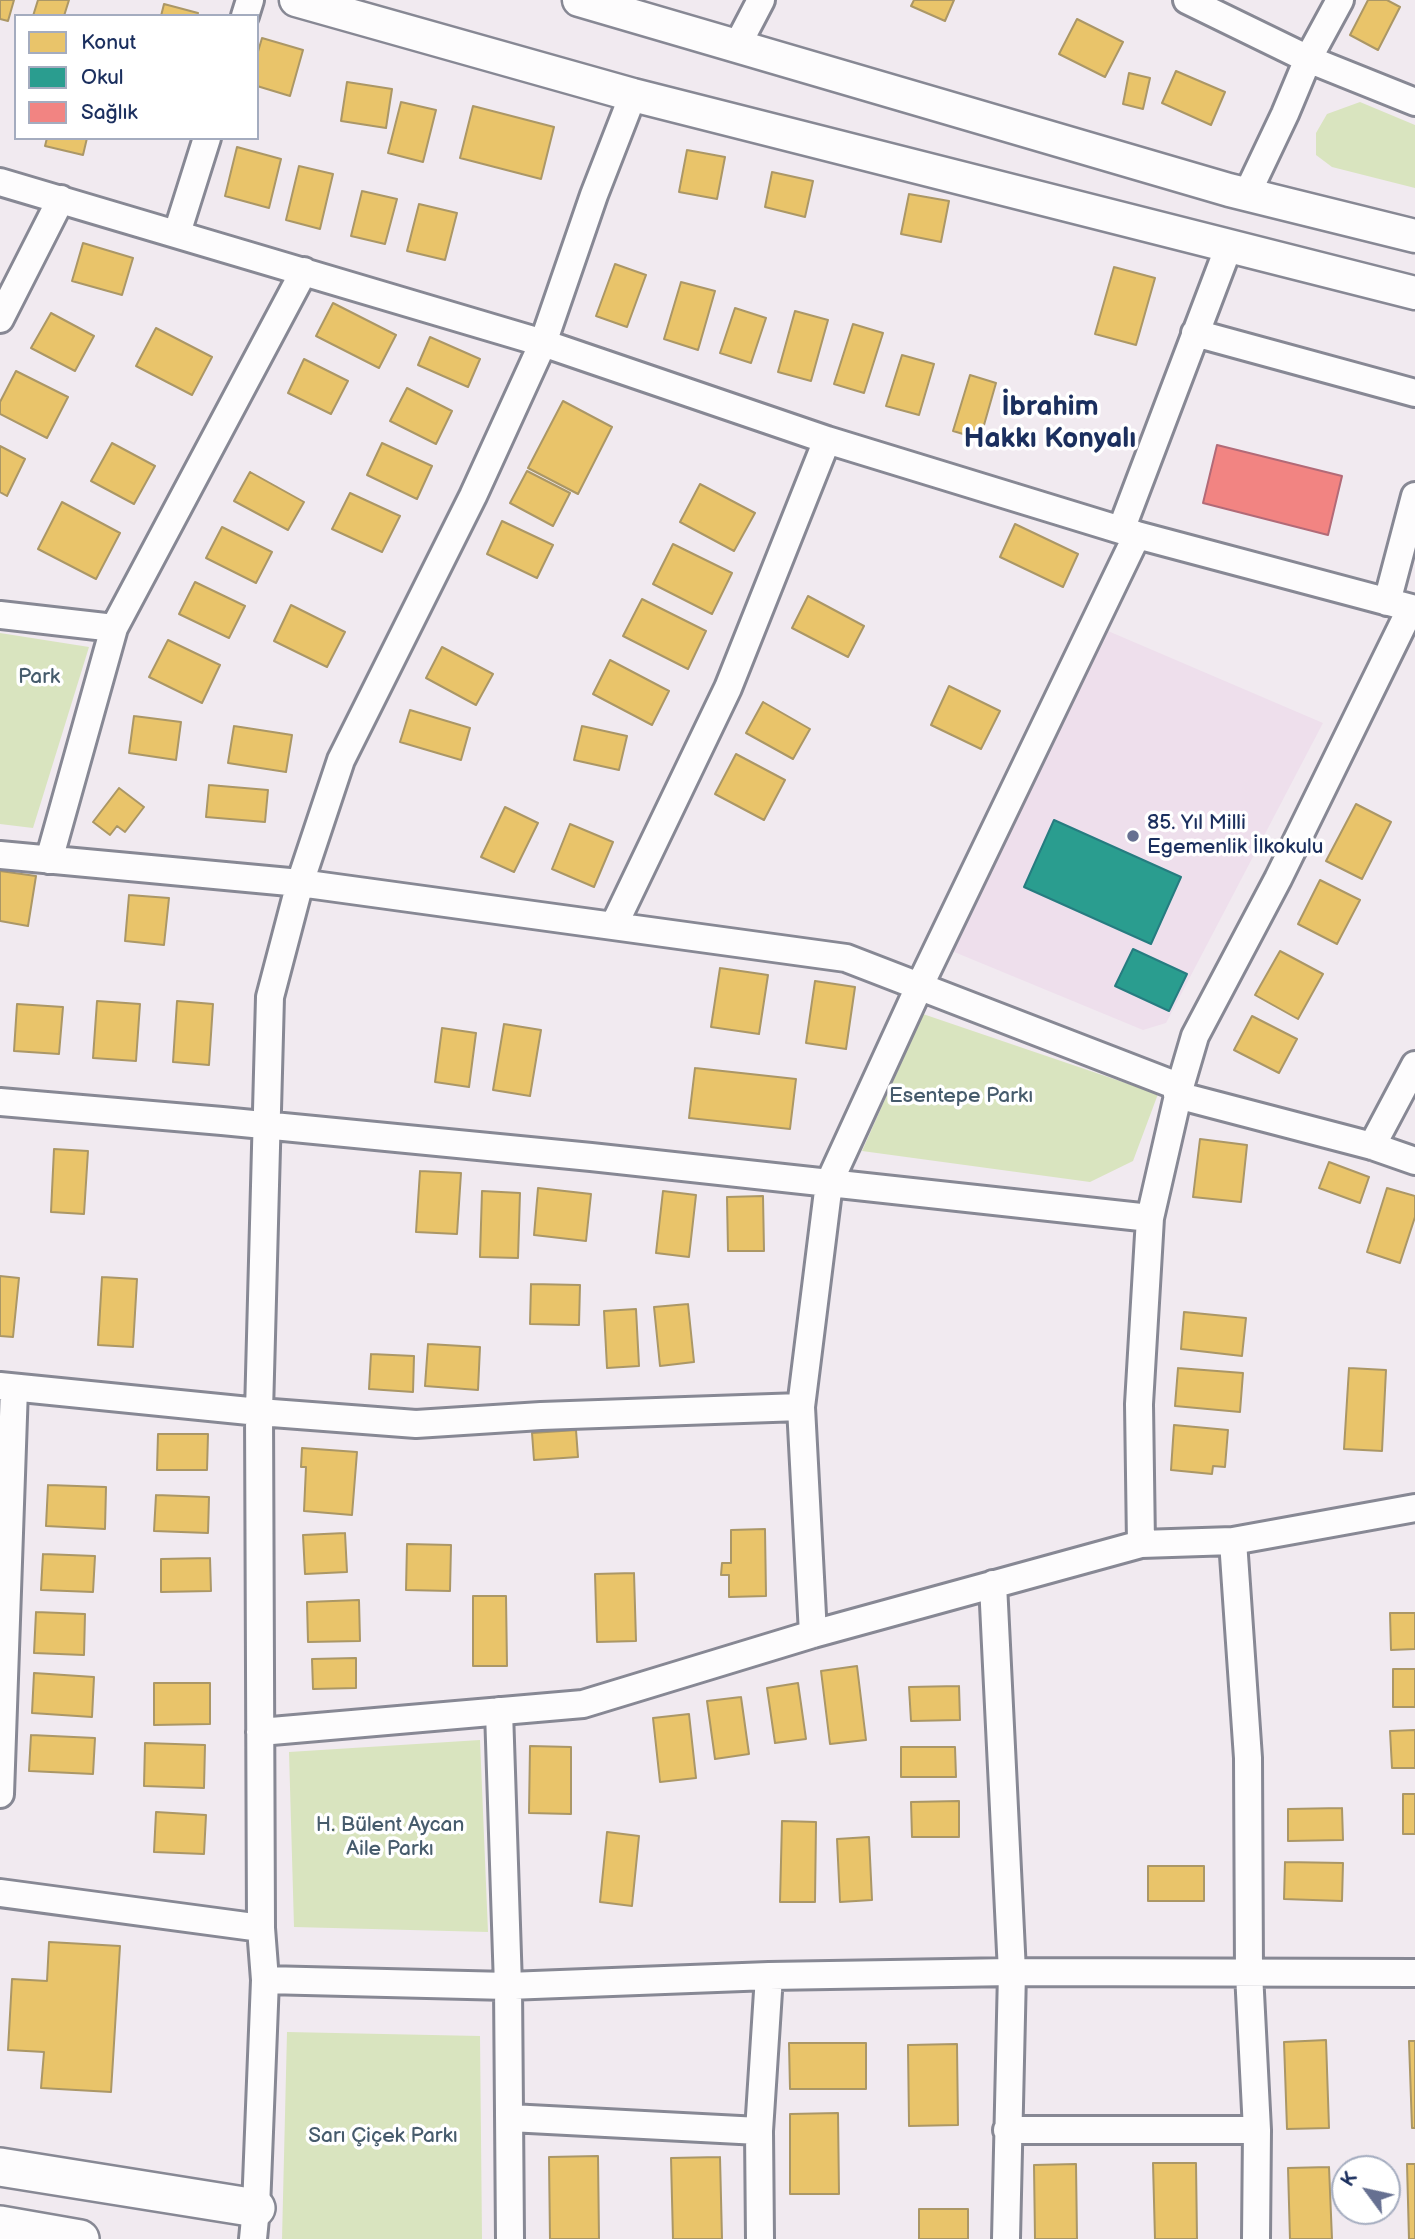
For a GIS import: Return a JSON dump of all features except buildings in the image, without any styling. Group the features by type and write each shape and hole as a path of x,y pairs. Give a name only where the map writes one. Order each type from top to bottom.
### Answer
{"main road":[{"path":"0,2167 255,2223"},
{"path":"0,2225 80,2239"}],"street":[{"path":"296,0 633,94 1415,293"},
{"path":"579,0 1247,194 1415,236"},
{"path":"737,46 761,0"},
{"path":"1186,0 1308,59 1415,102"},
{"path":"1247,194 1308,59 1340,0"},
{"path":"255,2223 265,1980 261,1928 260,1412 270,997 300,883 341,760 472,496 543,343 594,195 633,94"},
{"path":"177,233 206,140"},
{"path":"0,182 543,343 827,440 1129,532 1404,607"},
{"path":"0,319 61,199"},
{"path":"813,1634 802,1407 830,1183 1129,532 1195,333 1229,246"},
{"path":"49,860 114,628 303,271"},
{"path":"1195,333 1415,393"},
{"path":"614,925 728,688 827,440"},
{"path":"1141,1544 1139,1404 1150,1218 1178,1091 1195,1036 1278,879 1404,607 1415,496"},
{"path":"0,615 114,628"},
{"path":"0,855 300,883 846,958 920,985 1178,1091 1372,1146 1415,1161"},
{"path":"1372,1146 1415,1065"},
{"path":"0,1102 268,1125 1150,1218"},
{"path":"0,1794 7,1387 260,1412 416,1424 541,1416 802,1407"},
{"path":"260,1732 583,1704 813,1634 1141,1544 1233,1541 1415,1508"},
{"path":"1233,1541 1248,1758 1249,1973 1257,2130 1256,2239"},
{"path":"993,1584 1012,1972 1006,2239"},
{"path":"499,1711 508,1986 510,2239"},
{"path":"0,1893 261,1928"},
{"path":"265,1980 508,1986 769,1976 1012,1972 1415,1973"},
{"path":"760,2239 759,2131 769,1976"},
{"path":"510,2118 759,2131"},
{"path":"1007,2130 1257,2130"}],"shaded area":[{"name":"85. Yıl Milli Egemenlik İlkokulu","path":"1101,628 1323,723 1166,1023 1143,1030 947,949"}],"green space":[{"path":"1360,102 1415,125 1415,188 1332,167 1316,155 1316,133 1327,114"},
{"name":"Park","path":"0,633 89,647 33,828 0,824"},
{"name":"Esentepe Parkı","path":"923,1014 1158,1094 1133,1161 1090,1182 862,1151"},
{"name":"H. Bülent Aycan Aile Parkı","path":"480,1740 488,1932 294,1927 289,1752"},
{"name":"Sarı Çiçek Parkı","path":"287,2032 480,2036 482,2239 282,2239"}],"place":[{"name":"85. Yıl Milli Egemenlik İlkokulu","path":"1133,836"}],"district":[{"name":"İbrahim Hakkı Konyalı","path":"1050,424"}]}
